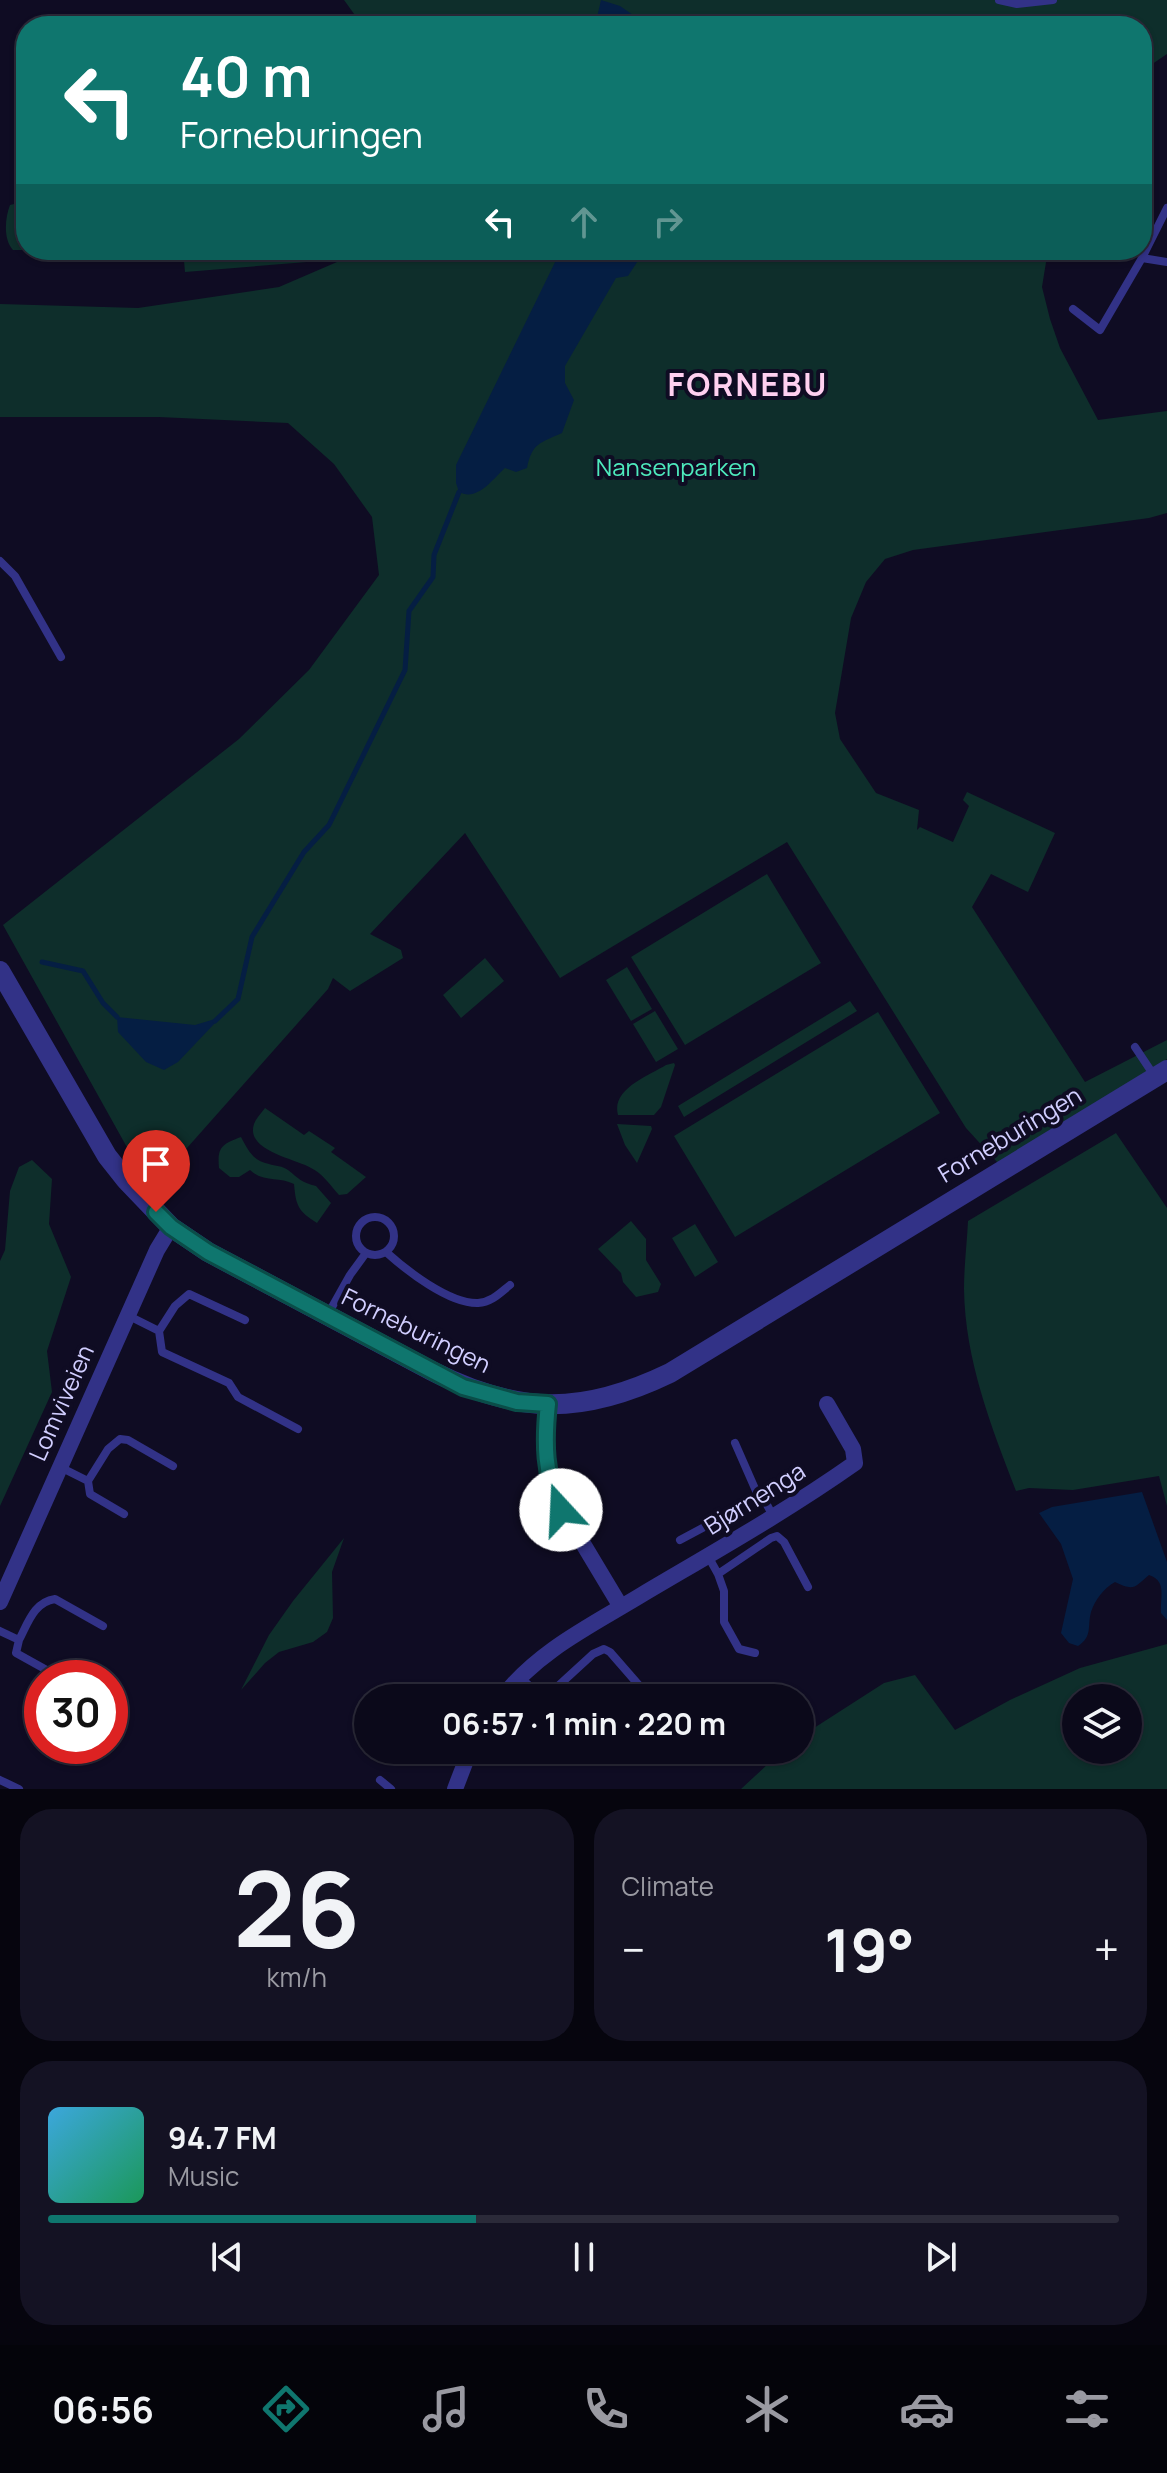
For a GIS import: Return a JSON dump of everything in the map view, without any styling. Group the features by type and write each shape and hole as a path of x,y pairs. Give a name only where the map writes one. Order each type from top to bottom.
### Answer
{"street":[{"name":"Forneburingen","path":"4,977 107,1156 171,1227 208,1252 463,1387 517,1402 581,1403 640,1387 670,1373 1161,1074"},
{"name":"Lomviveien","path":"0,1602 157,1250 171,1227"},
{"path":"548,1404 546,1454 552,1492 621,1607"},
{"name":"Bjørnenga","path":"514,1684 538,1660 855,1463 853,1449 827,1404"},
{"path":"455,1789 465,1764"}],"lane":[{"path":"999,0 1017,4 1053,0"},
{"path":"1152,238 1167,208"},
{"path":"1073,309 1100,330 1141,260"},
{"path":"0,561 15,576 61,657"},
{"path":"1135,1047 1161,1074"},
{"path":"373,1217 388,1223 392,1230 391,1245 386,1252 376,1255 360,1248 356,1241 359,1225 373,1217"},
{"path":"386,1252 405,1269 450,1296 476,1303 493,1299 510,1285"},
{"path":"327,1316 366,1253"},
{"path":"245,1320 189,1294 175,1306 159,1331 162,1352 229,1383 238,1397 298,1429"},
{"path":"128,1315 159,1331"},
{"path":"124,1514 90,1494 88,1481 108,1449 120,1439 128,1440 173,1466"},
{"path":"735,1443 760,1500"},
{"path":"59,1466 88,1481"},
{"path":"680,1540 753,1501 766,1503 773,1516"},
{"path":"718,1574 777,1536 784,1542 808,1587"},
{"path":"708,1556 724,1591 724,1622 739,1649 755,1653"},
{"path":"29,1660 16,1653 19,1640 37,1607 49,1600 55,1599 103,1626"},
{"path":"0,1631 19,1640"},
{"path":"559,1684 593,1654 604,1649 638,1684"},
{"path":"520,1677 528,1684"},
{"path":"0,1780 19,1789"},
{"path":"380,1780 391,1789"}],"green space":[{"path":"344,0 1167,0 1167,54 1152,64 1152,16 356,16"},
{"path":"16,204 16,250 13,250 6,234 10,205"},
{"path":"88,260 114,260 114,262"},
{"name":"Nansenparken","path":"184,260 332,260 185,272"},
{"name":"Nansenparken","path":"342,260 1046,260 1042,287 1050,319 1060,348 1098,420 1167,411 1167,513 913,550 885,559 866,582 851,618 835,713 840,739 876,793 919,810 917,830 920,827 953,842 969,806 963,800 967,792 1055,833 1028,892 991,874 972,907 1085,1082 1167,1040 1167,1059 998,1163 966,1128 787,842 560,978 465,833 370,934 401,950 403,958 350,991 333,978 328,989 179,1157 143,1176 3,925 239,739 309,670 379,575 372,517 334,464 288,423 159,417 0,417 0,304 138,308 279,287"},
{"path":"767,874 821,963 685,1045 631,957"},
{"path":"485,958 504,981 461,1018 443,995"},
{"path":"627,967 652,1009 631,1021 606,980"},
{"path":"850,1001 857,1011 684,1117 678,1106"},
{"path":"655,1011 678,1049 656,1062 633,1024"},
{"path":"878,1012 940,1113 735,1237 674,1136"},
{"path":"674,1063 661,1107 654,1115 618,1115 617,1106 625,1091 641,1079"},
{"path":"265,1108 304,1135 309,1131 335,1148 331,1152 366,1177 347,1194 339,1195 315,1170 264,1147 253,1133 255,1122"},
{"path":"617,1124 651,1126 637,1163 625,1145"},
{"path":"1116,1133 1167,1208 1167,1506 1159,1476 1073,1490 1029,1488 1016,1491 974,1367 965,1315 968,1221"},
{"path":"241,1137 255,1158 284,1168 316,1186 331,1203 317,1223 299,1207 294,1184 261,1177 250,1170 239,1177 230,1177 219,1168 222,1147"},
{"path":"32,1160 52,1179 49,1224 71,1277 47,1351 52,1392 0,1506 0,1261 5,1250 10,1191 19,1167"},
{"path":"631,1221 646,1239 646,1260 661,1284 658,1292 636,1297 623,1282 621,1273 598,1249"},
{"path":"695,1224 718,1262 695,1277 672,1238"},
{"path":"344,1538 332,1572 333,1618 327,1632 313,1642 279,1652 241,1690 269,1635"},
{"path":"1167,1644 1167,1789 741,1789 768,1764 814,1764 814,1728 884,1683 915,1675 955,1730 1010,1700 1080,1668"}],"water":[{"path":"601,0 620,6 634,16 597,16"},
{"path":"556,260 638,260 628,276 616,278 565,366 565,383 574,400 562,433 534,449 527,468 516,472 505,468 490,483 472,494 459,492 456,465"},
{"path":"117,1017 195,1025 215,1019 215,1023 178,1062 164,1070 146,1062 118,1032"},
{"path":"1142,1492 1167,1562 1167,1620 1161,1613 1161,1590 1155,1578 1149,1575 1130,1587 1115,1582 1095,1603 1086,1639 1078,1646 1069,1643 1061,1633 1073,1579 1061,1544 1039,1513 1052,1507"}],"waterway":[{"path":"215,1021 238,999 252,937 304,852 329,825 405,670 409,611 433,577 434,555 459,492"},
{"path":"42,962 83,971 103,1003 117,1017"}],"district":[{"name":"FORNEBU","path":"748,385"}],"route":[{"path":"156,1212 171,1227 208,1252 463,1387 517,1402 548,1404 547,1468 552,1492 561,1510"}]}
